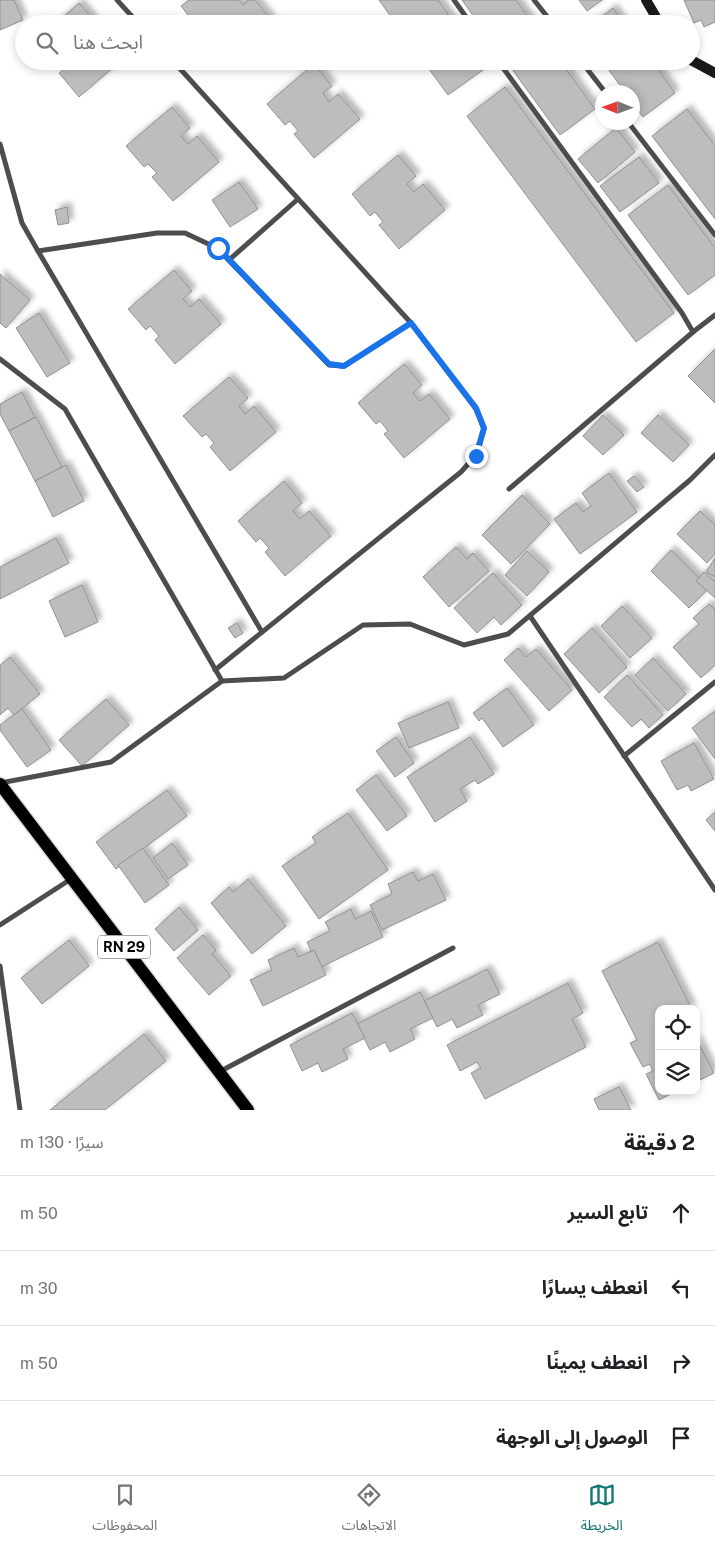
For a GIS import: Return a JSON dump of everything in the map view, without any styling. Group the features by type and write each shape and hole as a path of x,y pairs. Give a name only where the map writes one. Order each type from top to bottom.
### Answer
{"main road":[{"path":"646,0 655,15"},
{"path":"700,65 715,73"},
{"name":"RN 29","path":"0,784 248,1110"}],"street":[{"path":"117,0 131,15"},
{"path":"454,0 465,15"},
{"path":"534,0 546,15"},
{"path":"181,70 411,323 476,408 484,428 476,456 461,472 215,670"},
{"path":"505,70 682,313 693,332"},
{"path":"588,70 600,85"},
{"path":"634,130 715,235"},
{"path":"0,144 22,223 262,632"},
{"path":"229,260 298,199"},
{"path":"38,251 157,233 185,233 218,248 329,364 344,366 411,323"},
{"path":"509,489 715,315"},
{"path":"0,359 65,409 222,681"},
{"path":"0,784 110,762 222,681 284,678 363,625 410,624 464,645 508,634 690,480 715,455"},
{"path":"530,616 715,890"},
{"path":"624,756 715,682"},
{"path":"0,925 72,878"},
{"path":"219,1073 453,948"},
{"path":"0,966 20,1110"}],"building":[{"path":"0,0 14,0 21,15 15,15 15,23 0,30"},
{"path":"189,0 239,0 243,5 248,0 255,0 267,15 188,15 181,6"},
{"path":"379,0 438,0 449,15 390,15"},
{"path":"462,0 516,0 527,15 473,15"},
{"path":"579,0 602,0 587,11"},
{"path":"684,0 715,0 715,22 704,27 700,20 700,15 691,15"},
{"path":"79,3 89,15 65,15"},
{"path":"613,8 618,15 604,15"},
{"path":"63,70 110,70 79,97 59,73"},
{"path":"307,70 319,70 332,86 323,93 329,102 338,94 360,119 314,158 294,134 298,131 290,121 285,125 267,104"},
{"path":"430,70 483,70 448,95"},
{"path":"513,70 567,70 595,109 560,135"},
{"path":"609,70 658,70 675,93 643,117 640,113 640,85 620,85"},
{"path":"505,87 674,313 636,342 467,116"},
{"path":"172,107 190,128 181,136 188,144 197,136 219,162 173,201 152,177 157,173 148,164 144,167 126,146"},
{"path":"687,109 715,146 715,219 652,136"},
{"path":"614,130 618,130 635,152 598,183 578,159"},
{"path":"398,155 416,176 407,184 414,192 423,184 445,210 399,249 379,225 383,222 375,212 370,216 352,194"},
{"path":"639,157 659,183 620,212 600,186"},
{"path":"239,182 258,209 230,227 212,200"},
{"path":"668,185 715,248 715,275 688,295 628,215"},
{"path":"67,207 69,223 58,225 55,210"},
{"path":"174,270 192,291 183,299 190,307 199,299 221,324 175,364 155,340 159,336 150,326 146,330 128,309"},
{"path":"0,274 30,300 6,328 0,323"},
{"path":"39,313 70,363 47,377 16,328"},
{"path":"715,349 715,403 688,376"},
{"path":"404,364 422,385 413,393 420,401 429,394 450,419 404,458 384,434 388,431 380,421 376,424 358,403"},
{"path":"229,377 248,398 239,406 245,414 254,406 276,432 230,471 210,447 214,443 206,434 202,437 183,416"},
{"path":"22,392 35,417 9,431 0,414 0,404"},
{"path":"603,415 624,435 603,455 583,436"},
{"path":"658,415 689,445 673,462 641,433"},
{"path":"36,417 62,467 35,481 9,431"},
{"path":"66,465 84,501 53,517 35,481"},
{"path":"609,473 637,512 580,554 554,519 576,503 583,512 591,506 582,493"},
{"path":"634,476 644,487 637,492 627,481"},
{"path":"284,481 302,503 293,511 300,519 309,511 331,536 285,576 265,552 269,548 260,538 256,542 238,521"},
{"path":"522,495 550,524 511,564 482,535"},
{"path":"700,511 715,525 715,554 707,563 677,534"},
{"path":"56,538 69,563 0,599 0,567"},
{"path":"456,547 467,559 473,553 489,571 449,607 423,577"},
{"path":"671,550 709,588 689,608 651,571"},
{"path":"527,551 549,572 527,596 505,575"},
{"path":"715,558 715,577 706,572"},
{"path":"704,572 714,581 715,579 715,598 696,581"},
{"path":"493,573 522,605 501,625 494,617 477,633 454,608"},
{"path":"82,585 98,622 65,637 49,601"},
{"path":"709,604 715,610 715,665 701,678 673,647 699,624 693,618"},
{"path":"622,606 652,638 630,658 601,626"},
{"path":"237,623 243,633 235,638 228,628"},
{"path":"592,628 627,667 599,693 564,654"},
{"path":"518,648 526,657 536,649 572,690 549,711 504,660"},
{"path":"10,657 40,694 14,715 8,708 0,715 0,665"},
{"path":"653,658 686,694 668,711 635,675"},
{"path":"627,675 663,715 649,728 641,719 632,727 604,697"},
{"path":"507,688 534,725 503,747 482,718 479,721 473,713"},
{"path":"106,699 129,725 82,766 59,740"},
{"path":"448,702 459,728 409,748 398,723"},
{"path":"22,709 51,750 27,767 0,730 0,725"},
{"path":"715,711 715,759 692,728"},
{"path":"396,737 414,763 395,777 376,751"},
{"path":"470,737 494,774 478,784 475,780 460,789 467,801 435,822 407,777"},
{"path":"694,743 714,779 691,791 688,785 677,790 661,761"},
{"path":"376,775 407,816 387,831 356,790"},
{"path":"167,790 187,816 116,869 96,842"},
{"path":"715,812 715,831 706,820"},
{"path":"348,813 388,870 319,919 282,866 316,843 312,837"},
{"path":"172,843 188,865 168,879 153,858"},
{"path":"143,848 169,885 145,903 118,865"},
{"path":"413,872 418,881 433,874 446,900 382,930 370,905 392,894 388,884"},
{"path":"248,879 286,926 252,954 211,903 229,887 233,892"},
{"path":"179,907 198,930 174,951 155,929"},
{"path":"351,909 355,919 371,911 383,937 319,968 307,942 330,931 325,922"},
{"path":"203,935 216,950 212,954 231,976 209,995 177,958"},
{"path":"69,940 89,966 42,1004 21,978"},
{"path":"658,942 690,1005 655,1005 655,1092 646,1074 653,1071 650,1064 643,1067 630,1043 637,1040 602,971"},
{"path":"294,948 298,957 314,950 326,975 263,1006 250,980 272,970 268,960"},
{"path":"487,969 500,994 478,1005 483,1015 457,1028 452,1019 437,1027 424,1001"},
{"path":"568,983 583,1013 572,1019 586,1047 485,1099 471,1073 481,1068 477,1062 460,1071 447,1045"},
{"path":"420,992 433,1018 410,1029 415,1039 390,1052 385,1042 370,1050 357,1024"},
{"path":"352,1013 365,1038 343,1049 348,1059 322,1072 318,1063 302,1071 290,1045"},
{"path":"144,1034 166,1061 105,1110 50,1110"},
{"path":"700,1046 714,1073 700,1080"},
{"path":"619,1087 631,1110 599,1110 594,1099"},
{"path":"656,1095 669,1095 659,1100"}],"route":[{"path":"218,248 329,364 344,366 411,323 476,408 484,428 476,456"}]}
